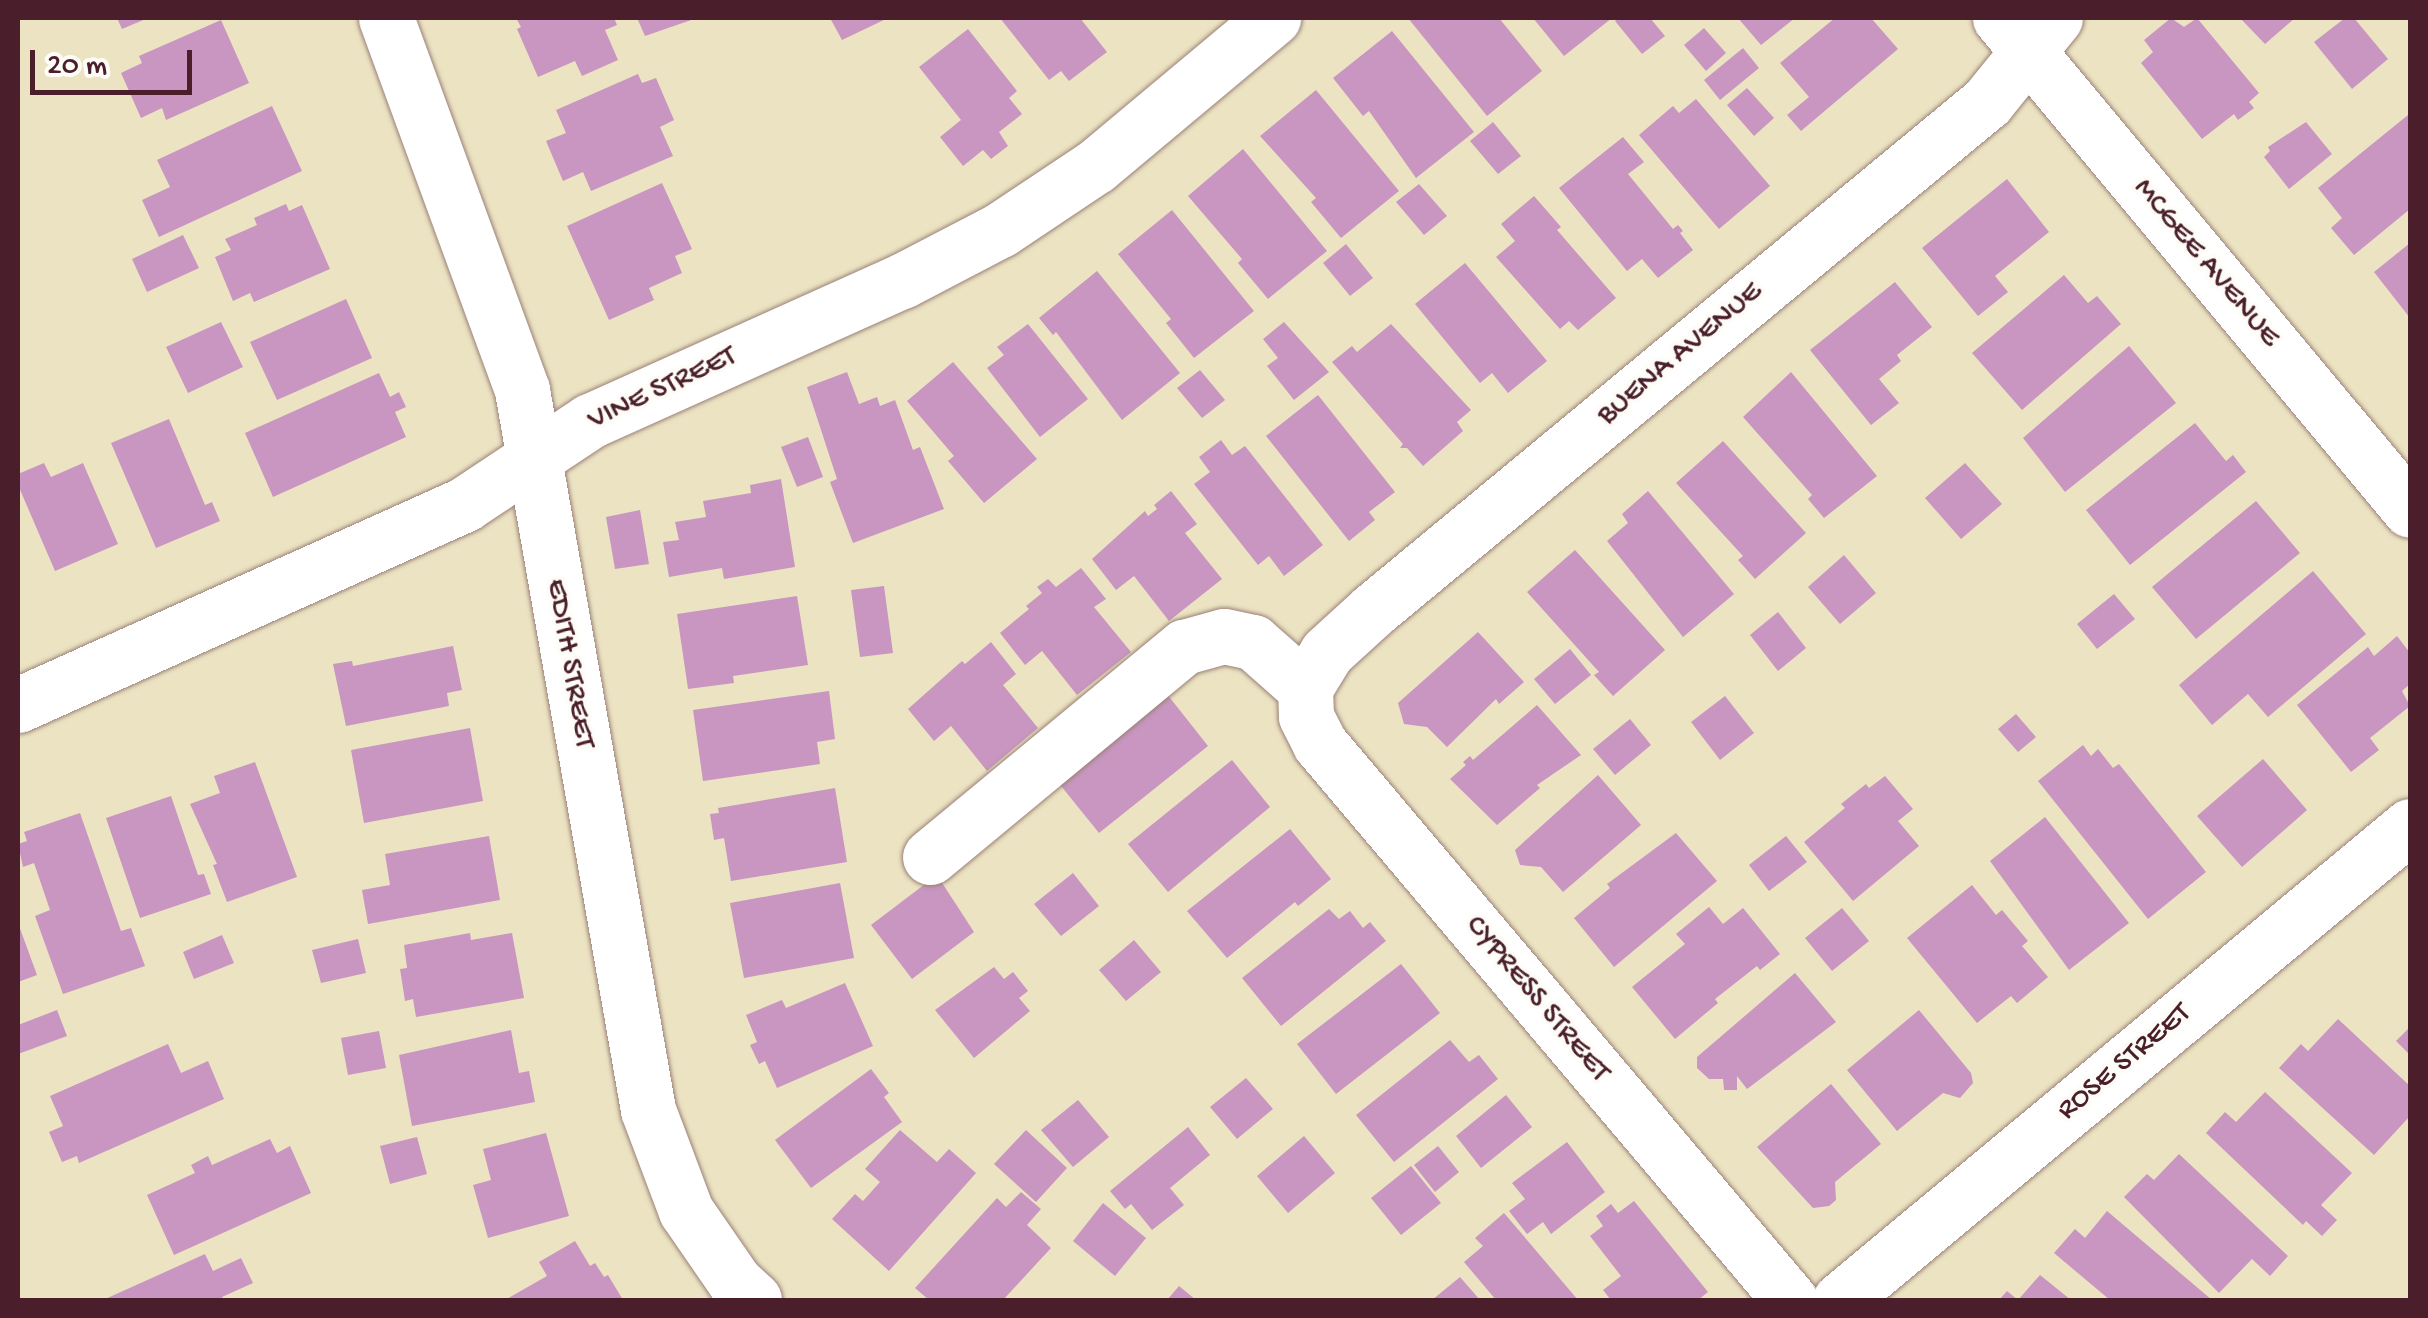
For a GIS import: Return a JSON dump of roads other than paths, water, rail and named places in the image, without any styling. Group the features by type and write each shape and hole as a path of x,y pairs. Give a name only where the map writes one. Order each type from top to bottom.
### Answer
{"street":[{"name":"EDITH STREET","path":"386,18 522,390 648,1110 686,1211 735,1282 754,1300"},
{"name":"VINE STREET","path":"18,705 465,504 590,421 902,281 1000,230 1096,166 1273,18"},
{"name":"MCGEE AVENUE","path":"2027,29 2410,510"},
{"name":"BUENA AVENUE","path":"1305,688 1326,652 1373,610 1987,102 2027,29"},
{"path":"930,857 1184,648 1224,636 1253,642 1305,688"},
{"name":"CYPRESS STREET","path":"1305,688 1306,716 1320,744 1790,1300"},
{"name":"ROSE STREET","path":"1840,1300 2410,826"}]}
